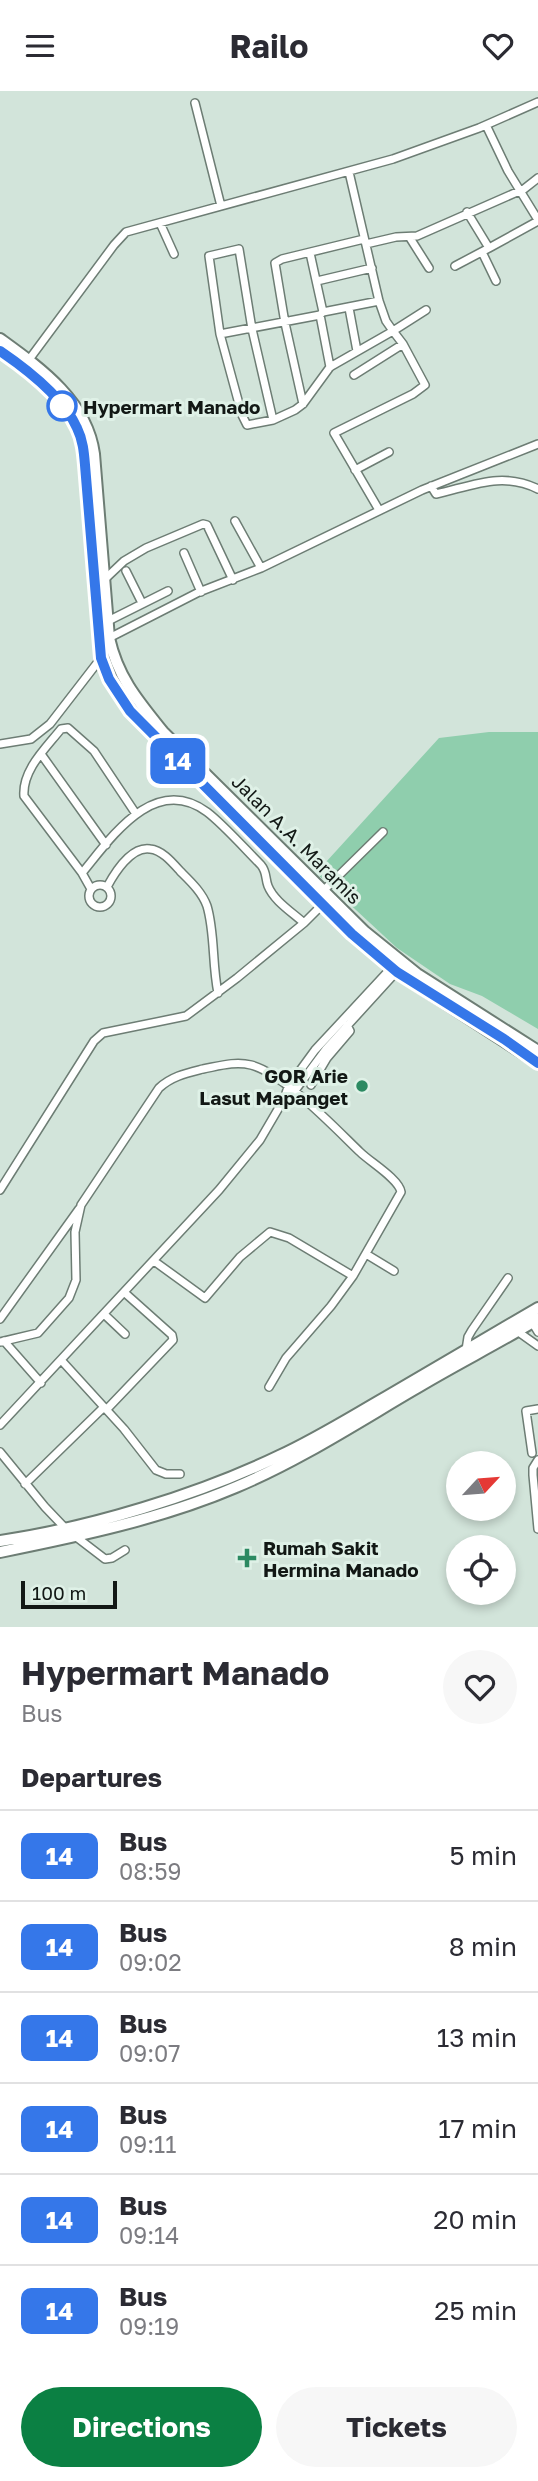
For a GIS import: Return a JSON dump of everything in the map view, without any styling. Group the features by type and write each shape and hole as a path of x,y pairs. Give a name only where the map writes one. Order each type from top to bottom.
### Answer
{"highway":[{"name":"Jalan A.A. Maramis","path":"0,339 69,398 80,412 90,433 109,638 125,683 157,724 397,966 538,1051"},
{"path":"0,351 56,399 72,419 81,438 101,658 109,679 130,711 323,905 397,966 538,1063"},
{"path":"0,1541 31,1537 136,1509 254,1468 329,1430 538,1308"},
{"path":"0,1552 75,1536 202,1501 259,1477 517,1331 536,1325"}],"street":[{"path":"27,361 122,235 137,228 349,172 486,125 538,102"},
{"path":"195,103 221,206"},
{"path":"455,266 538,221 486,125"},
{"path":"349,172 379,301 388,325 403,344 425,385 334,433 379,510"},
{"path":"303,404 275,263 282,259 365,241 410,238 519,190 538,178"},
{"path":"467,212 486,250 496,281"},
{"path":"160,223 174,254"},
{"path":"410,238 429,268"},
{"path":"273,420 252,329 239,249 212,254 208,260 220,334 231,382 247,425 273,420 303,404 330,367 426,310"},
{"path":"310,253 330,367"},
{"path":"317,281 372,268"},
{"path":"220,334 285,323 379,301"},
{"path":"349,308 357,351"},
{"path":"355,375 403,344"},
{"path":"109,638 201,592 261,568 431,486 538,444"},
{"path":"355,470 389,452"},
{"path":"431,486 436,494 505,479 538,489"},
{"path":"235,521 261,568"},
{"path":"105,579 124,561 146,548 203,524 207,525 233,580"},
{"path":"184,553 201,592"},
{"path":"126,571 142,603"},
{"path":"108,621 168,591"},
{"path":"0,744 31,739 50,724 101,658"},
{"path":"91,889 24,796 25,783 41,754 61,729 68,728 94,751 136,814"},
{"path":"41,754 106,845"},
{"path":"82,873 136,814 163,801 186,801 208,813 256,859 266,871 273,895 303,923"},
{"path":"323,891 383,832"},
{"path":"107,887 125,862 144,849 161,853 172,862 207,905 218,993"},
{"path":"256,859 266,849"},
{"path":"98,885 107,887 110,900 98,907 90,902 91,889 98,885"},
{"path":"0,1190 94,1041 103,1033 186,1016 218,993 323,905"},
{"path":"291,1089 397,966"},
{"path":"0,1425 105,1315 252,1151 323,1040 397,966"},
{"path":"310,1086 327,1058 351,1030 347,1025"},
{"path":"0,1319 81,1205 152,1097 167,1081 190,1072 232,1063 253,1065 291,1089 400,1187 401,1192 353,1276 286,1358 269,1387"},
{"path":"41,1383 2,1342 38,1333 69,1299 76,1280 75,1232 81,1205"},
{"path":"154,1261 205,1298 248,1249 265,1234 275,1232 299,1243 353,1276"},
{"path":"366,1254 394,1271"},
{"path":"466,1350 472,1329 508,1278"},
{"path":"25,1484 173,1340 172,1335 125,1293"},
{"path":"105,1315 125,1334"},
{"path":"517,1331 538,1346"},
{"path":"62,1361 105,1408 156,1471 180,1474"},
{"path":"532,1453 526,1411 538,1409"},
{"path":"0,1452 65,1528"},
{"path":"538,1460 533,1468 533,1475 538,1529"},
{"path":"75,1536 105,1559 125,1550"}],"green space":[{"path":"489,732 538,732 538,1029 482,996 450,984 397,948 316,873 439,738"}],"bus line":[{"name":"14","path":"0,351 56,399 72,419 81,438 93,545 101,658 122,702 337,920 374,954 397,972 538,1063"}],"place":[{"name":"Hypermart Manado","path":"62,406"},
{"name":"GOR Arie Lasut Mapanget","path":"362,1086"},
{"name":"Rumah Sakit Hermina Manado","path":"247,1558"}]}
